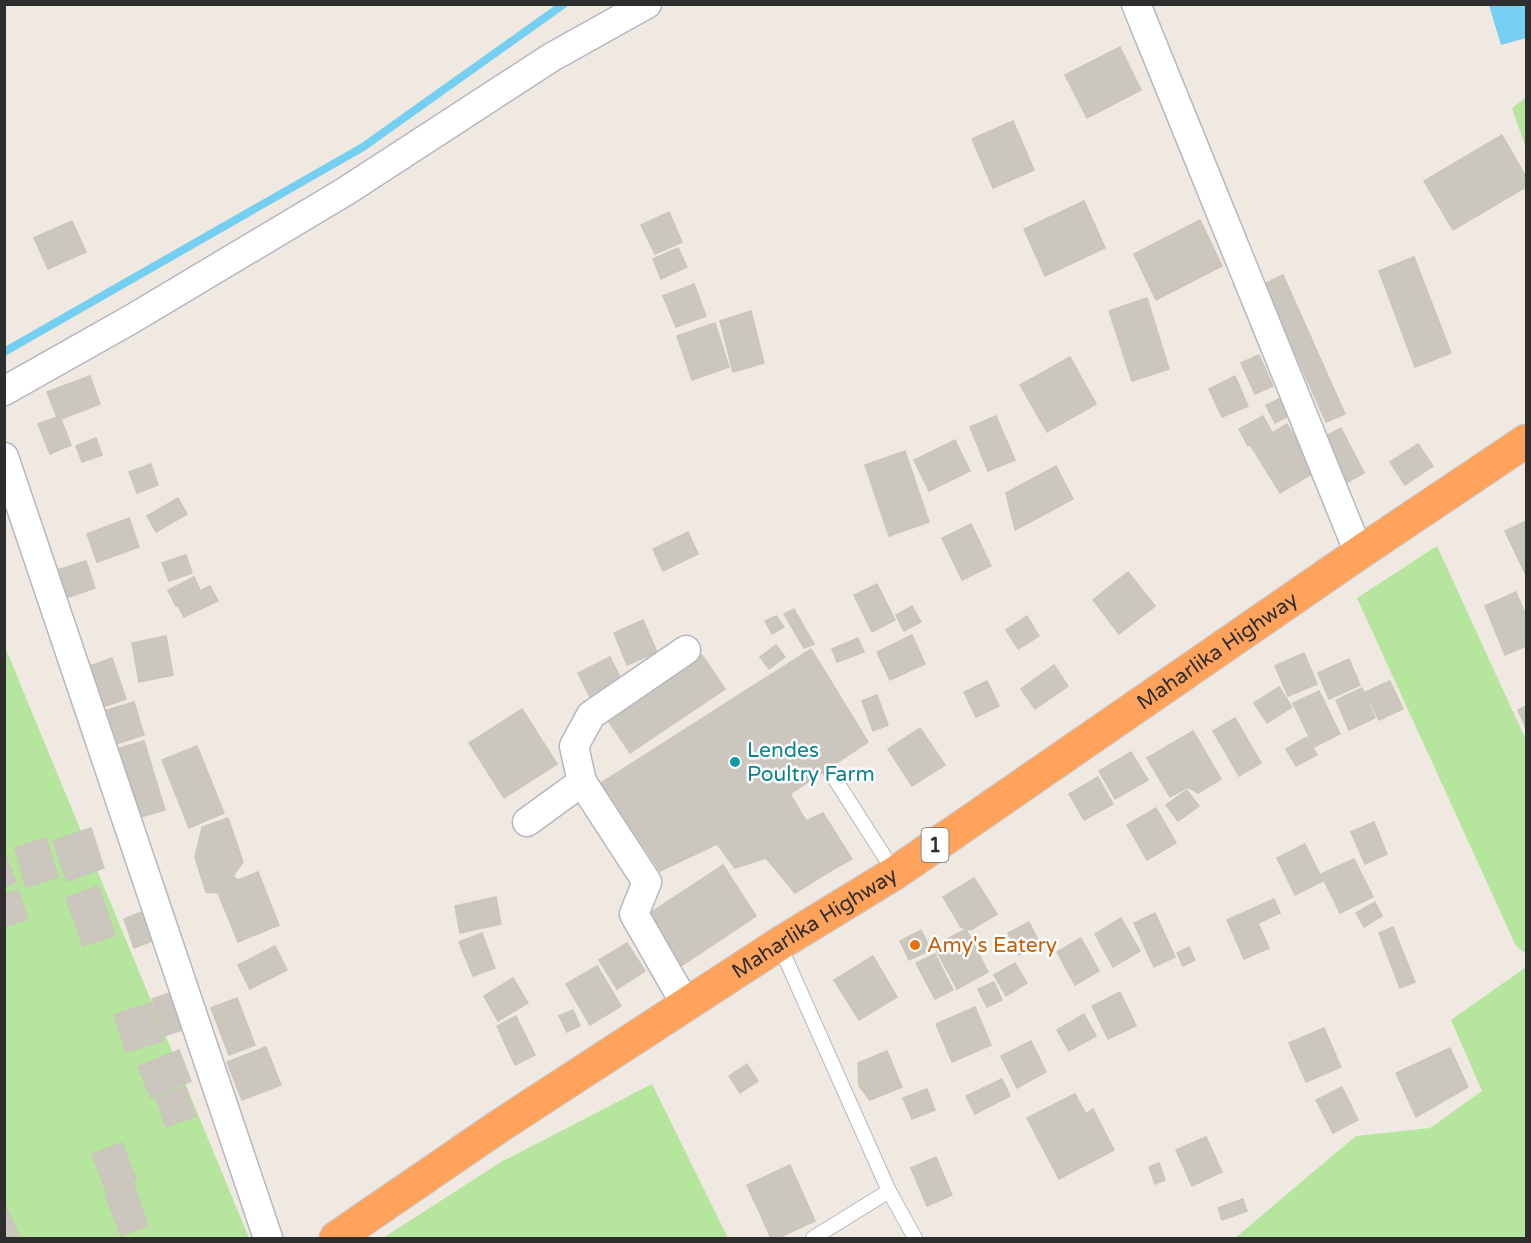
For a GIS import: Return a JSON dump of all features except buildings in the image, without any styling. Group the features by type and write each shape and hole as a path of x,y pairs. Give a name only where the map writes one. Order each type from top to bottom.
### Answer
{"highway":[{"name":"Maharlika Highway","path":"336,1239 498,1127 779,944 895,873 1359,553 1527,441"}],"street":[{"path":"4,391 130,320 336,197 552,57 647,4"},
{"path":"1136,4 1359,553"},
{"path":"4,457 268,1239"},
{"path":"686,650 591,715 574,746 582,782 647,882 634,914 686,1005"},
{"path":"527,822 582,782"}],"lane":[{"path":"831,773 895,873"},
{"path":"779,944 889,1191 915,1239"},
{"path":"813,1239 889,1191"}],"green space":[{"path":"1526,97 1526,148 1512,108"},
{"path":"1437,546 1526,740 1526,954 1516,946 1357,598"},
{"path":"5,647 249,1238 5,1238"},
{"path":"1526,967 1526,1238 1235,1238 1356,1136 1430,1128 1482,1091 1451,1020"},
{"path":"652,1084 728,1238 383,1238 501,1162"}],"water":[{"path":"1489,5 1526,5 1526,38 1501,45"}],"waterway":[{"path":"4,352 363,147 564,4"}],"place":[{"name":"Lendes Poultry Farm","path":"735,762"},
{"name":"Amy's Eatery","path":"915,945"}]}
